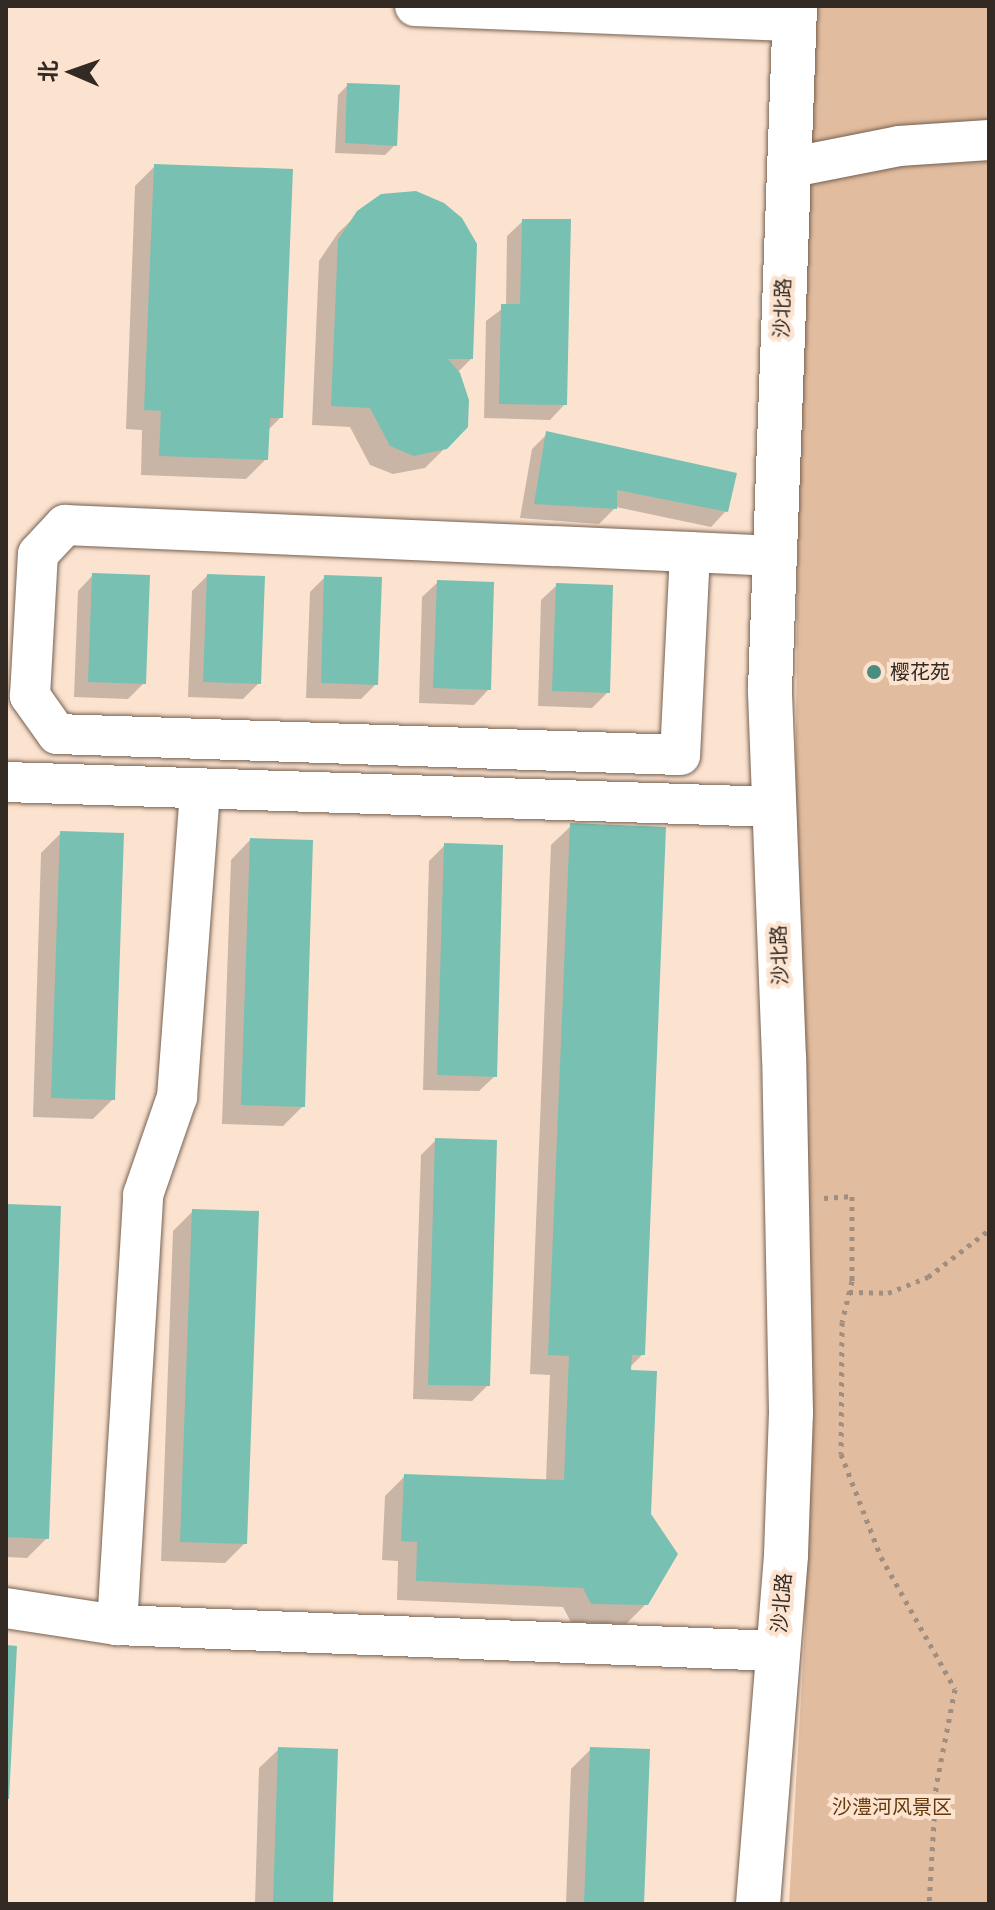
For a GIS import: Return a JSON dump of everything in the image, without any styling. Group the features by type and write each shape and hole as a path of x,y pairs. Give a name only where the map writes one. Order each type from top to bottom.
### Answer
{"street":[{"path":"415,6 794,14"},
{"name":"沙北路","path":"758,1904 786,1555 791,1413 770,689 794,14"},
{"path":"788,168 899,146 989,140"},
{"path":"690,552 680,755 57,734 30,696 38,554 65,525 690,552 775,556"},
{"path":"6,782 775,807"},
{"path":"117,1625 143,1195 177,1097 200,790"},
{"path":"6,1608 117,1625 777,1651"}],"path":[{"path":"787,1199 852,1196 852,1281 842,1322 841,1454 881,1557 955,1689 936,1787 929,1904"},
{"path":"849,1292 888,1293 928,1277 989,1230"}],"green space":[{"name":"沙澧河风景区","path":"810,6 989,6 989,1904 789,1904 805,1628 795,852 798,511"}],"building":[{"path":"347,83 400,85 397,146 345,143"},
{"path":"154,164 293,169 283,418 270,418 268,460 159,456 161,411 144,410"},
{"path":"416,191 444,203 462,218 477,244 473,359 448,359 460,373 469,400 468,427 447,449 414,456 390,446 370,408 331,406 338,240 357,211 381,194"},
{"path":"522,219 571,219 567,405 499,404 501,304 520,304"},
{"path":"546,431 737,473 728,512 617,490 617,509 534,504"},
{"path":"92,573 150,575 146,684 88,682"},
{"path":"207,574 265,576 261,684 203,682"},
{"path":"324,575 382,577 378,685 321,683"},
{"path":"437,580 494,582 491,690 433,688"},
{"path":"556,583 613,585 610,693 552,691"},
{"path":"570,823 666,827 645,1355 632,1355 631,1370 657,1371 651,1514 678,1554 648,1605 591,1604 583,1588 416,1581 417,1542 401,1541 404,1474 564,1480 569,1356 548,1355"},
{"path":"60,831 124,833 115,1100 51,1098"},
{"path":"250,838 313,840 305,1107 241,1105"},
{"path":"444,843 503,845 497,1077 437,1075"},
{"path":"435,1138 497,1140 490,1386 428,1385"},
{"path":"6,1204 61,1206 49,1539 6,1537"},
{"path":"192,1209 259,1211 247,1544 180,1542"},
{"path":"6,1645 17,1646 9,1799 6,1799"},
{"path":"278,1747 338,1749 333,1904 273,1904"},
{"path":"590,1747 650,1749 644,1904 584,1904"}],"place":[{"name":"樱花苑","path":"874,672"}]}
